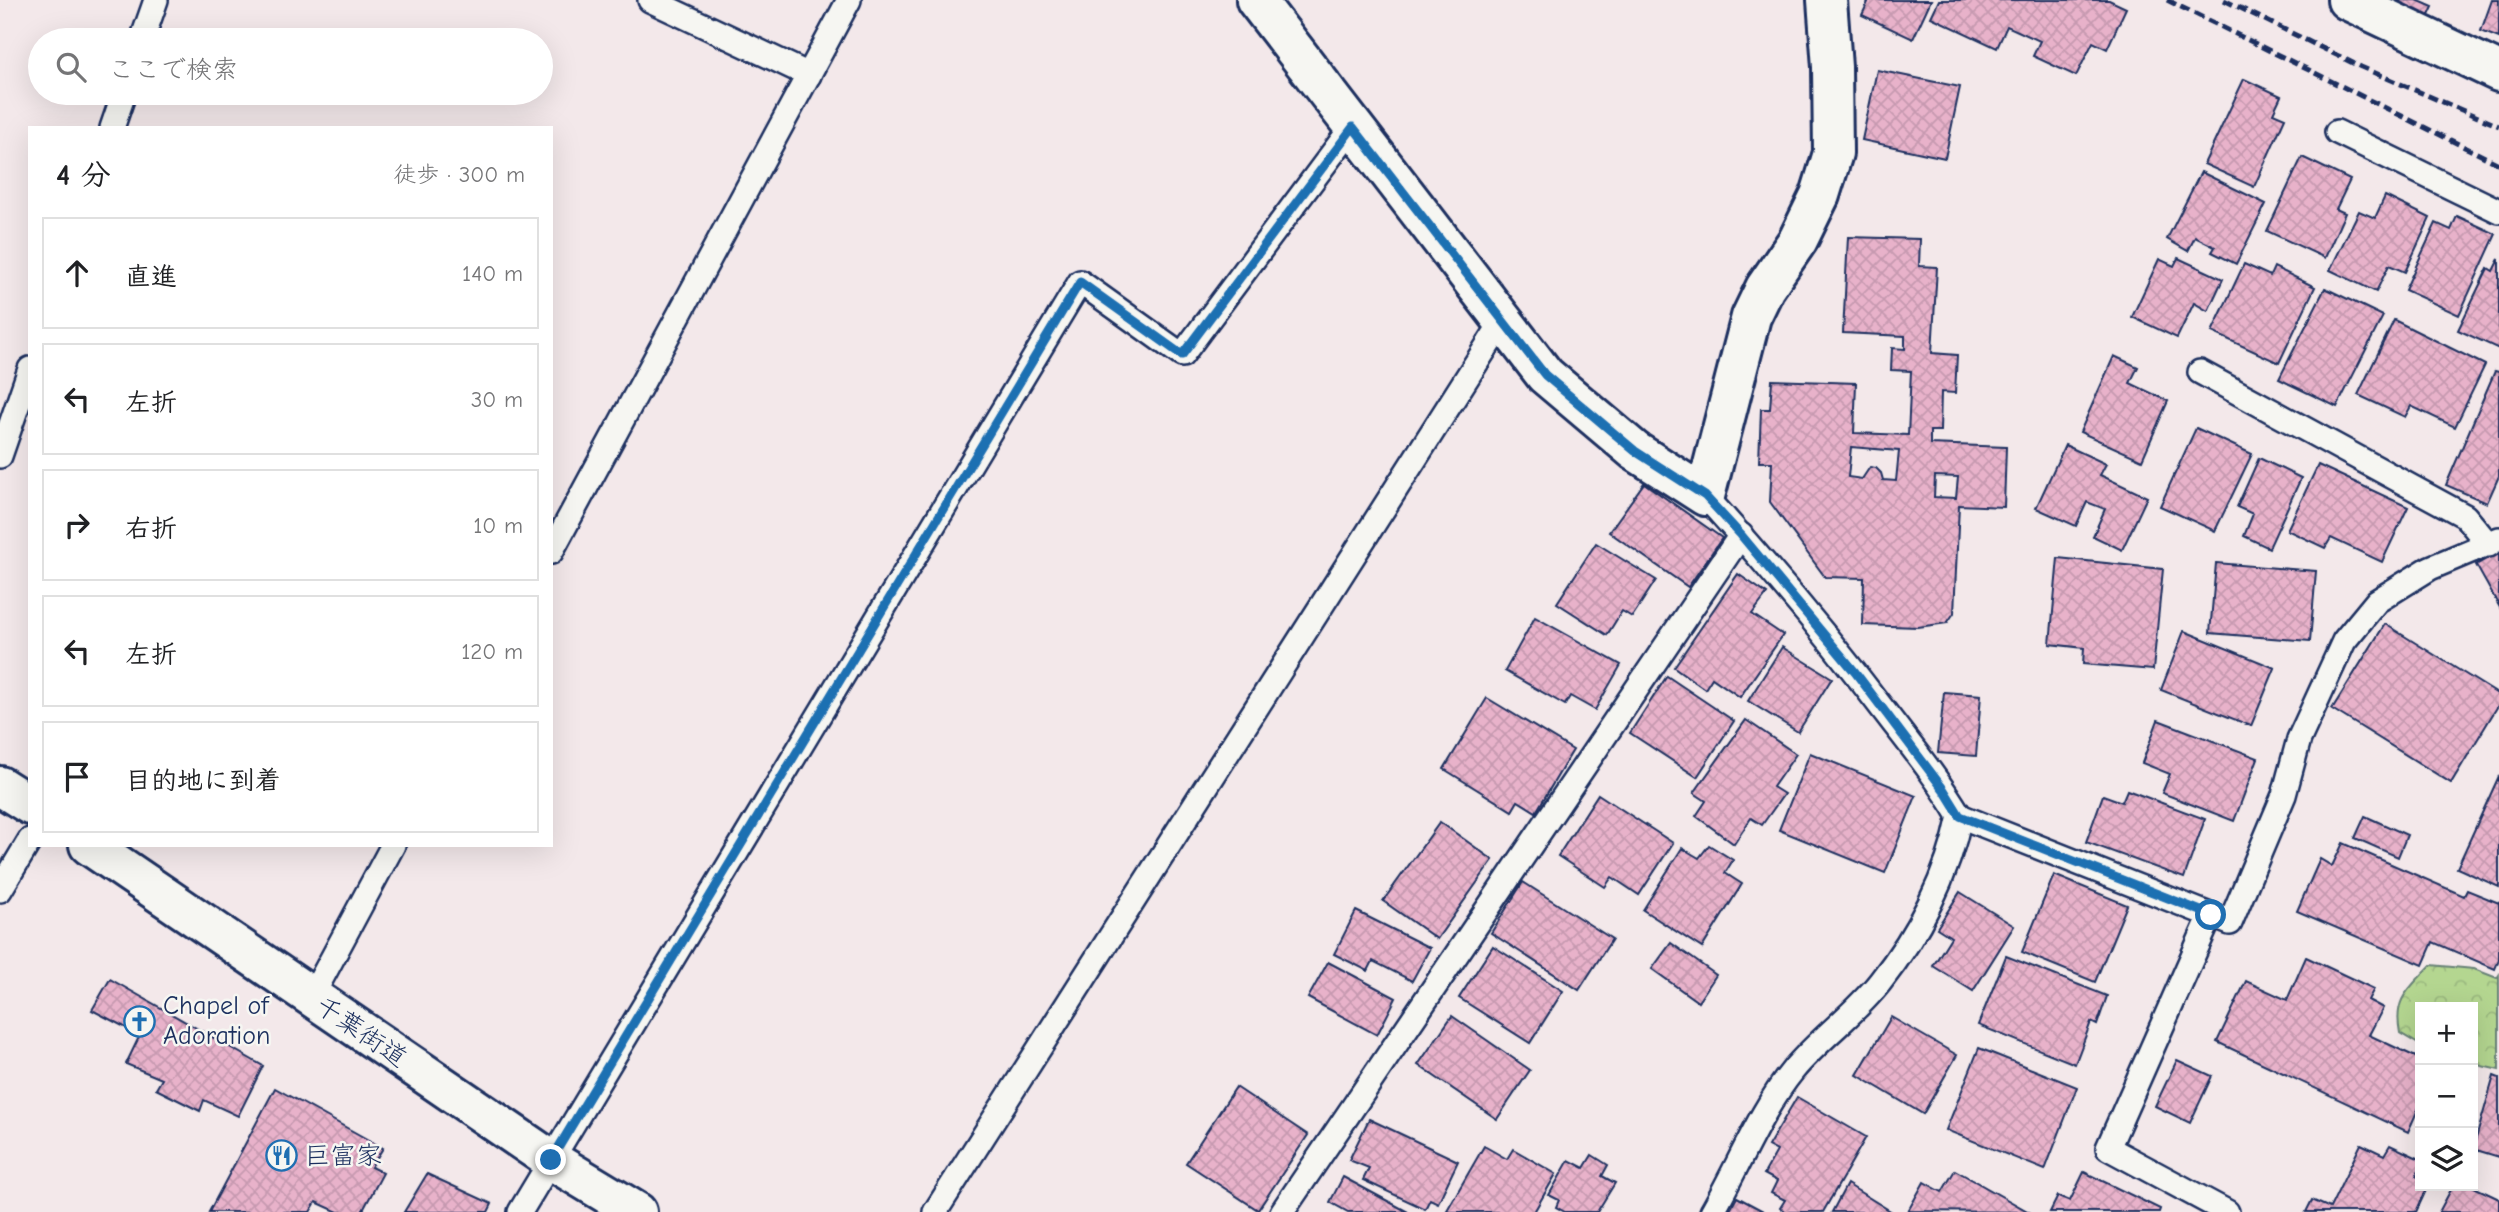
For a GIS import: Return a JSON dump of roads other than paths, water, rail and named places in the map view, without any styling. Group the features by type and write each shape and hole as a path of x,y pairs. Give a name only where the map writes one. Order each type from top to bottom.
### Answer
{"main road":[{"path":"1256,0 1545,375 1635,451 1705,496 1751,317 1765,288 1798,240 1820,195 1833,153 1832,67 1827,0"},
{"path":"2347,0 2499,72"},
{"path":"0,786 28,804"},
{"name":"千葉街道","path":"92,847 551,1160 637,1212"}],"lane":[{"path":"146,28 156,0"},
{"path":"650,0 809,75"},
{"path":"553,548 849,0"},
{"path":"112,126 120,105"},
{"path":"520,1212 1080,282 1182,355 1353,127"},
{"path":"2337,132 2499,211"},
{"path":"935,1212 1503,321"},
{"path":"1705,496 1741,535 1855,672 1944,790 1960,816 2230,923 2284,795 2299,739 2344,641 2377,601 2430,568 2494,542 2465,516 2200,372"},
{"path":"0,456 28,375"},
{"path":"1282,1212 1741,535"},
{"path":"1712,1212 1763,1118 1793,1070 1879,983 1922,920 1953,848 1960,816"},
{"path":"0,890 28,843"},
{"path":"311,998 392,847"},
{"path":"2211,915 2108,1148 2227,1212"}],"railway":[{"path":"2167,0 2499,164"},
{"path":"2224,0 2361,67 2499,126"}],"place":[{"name":"Chapel of Adoration","path":"140,1021"},
{"name":"巨富家","path":"281,1156"}]}
